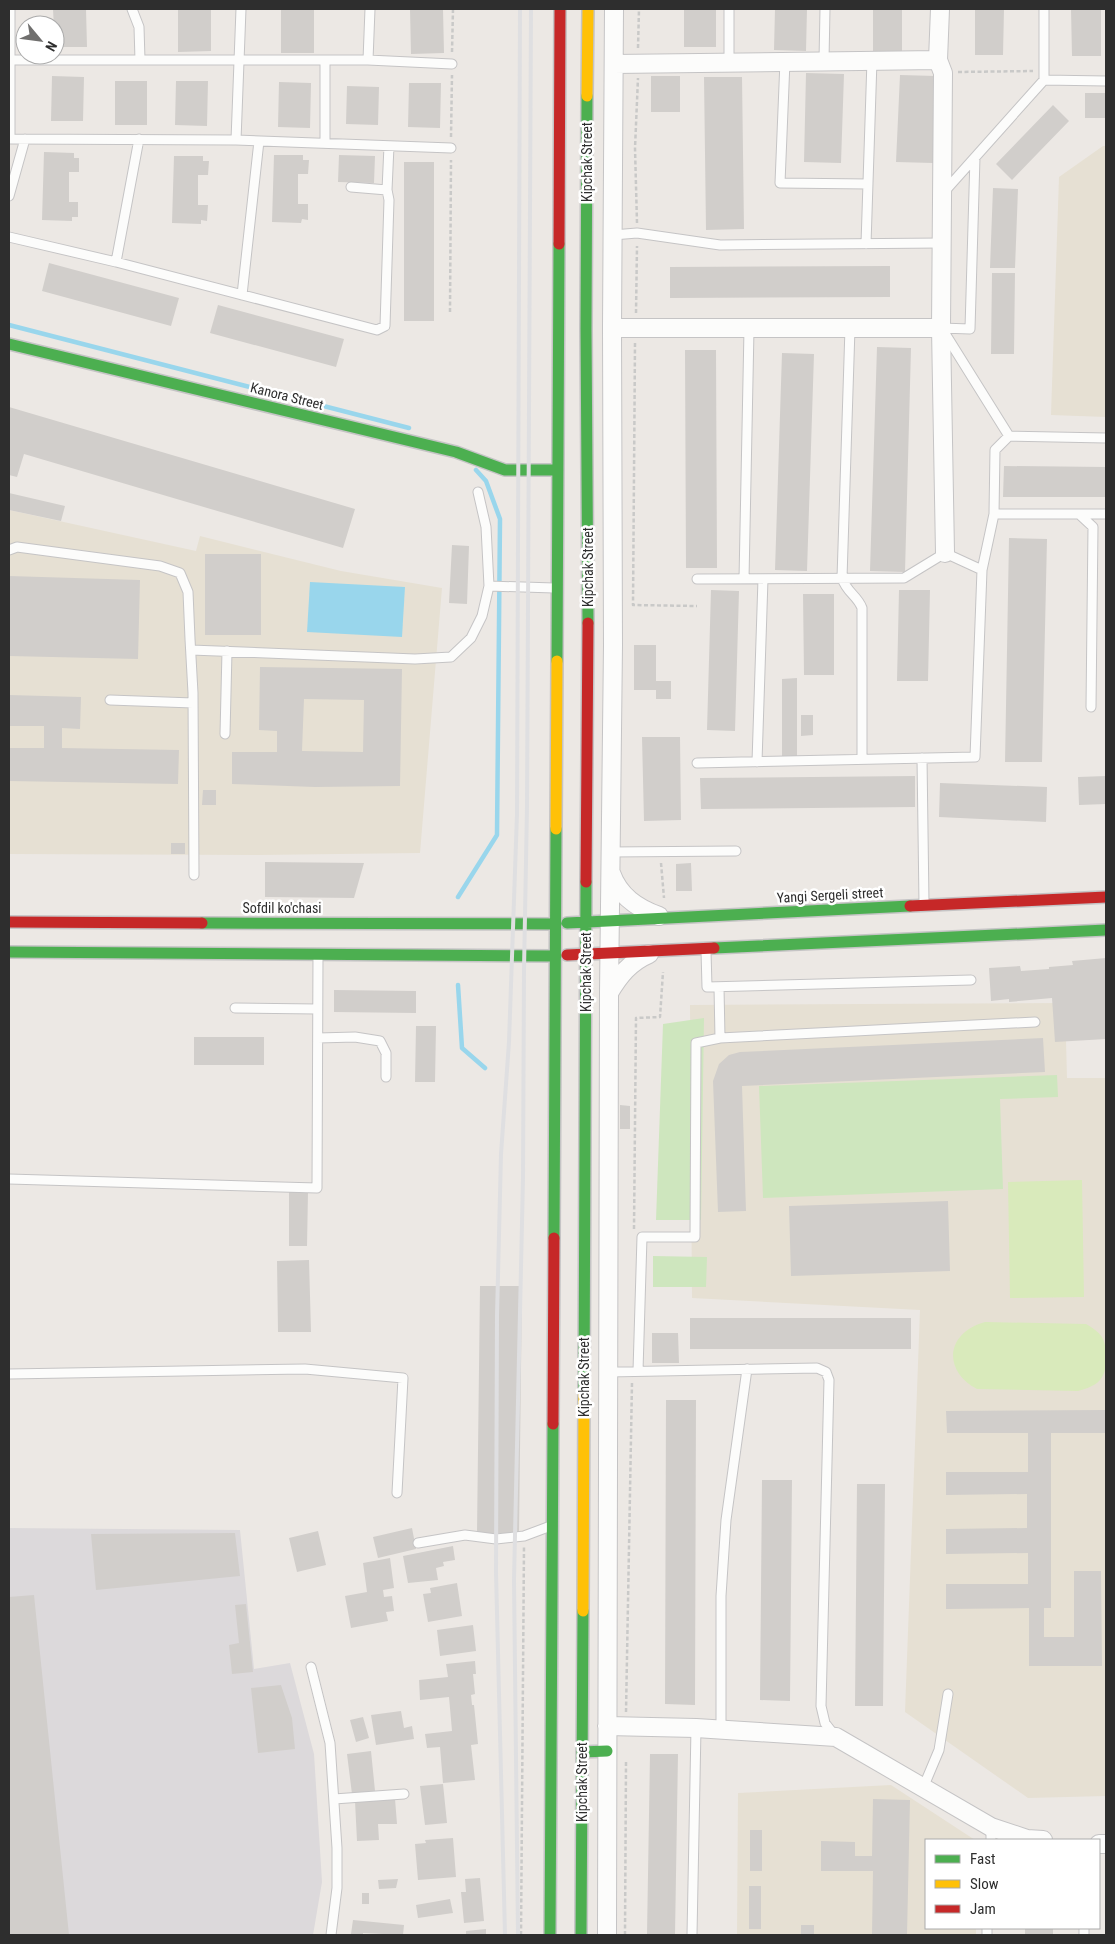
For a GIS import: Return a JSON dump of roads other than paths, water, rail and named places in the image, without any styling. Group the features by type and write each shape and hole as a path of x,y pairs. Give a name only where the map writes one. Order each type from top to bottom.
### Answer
{"main road":[{"name":"Kipchak Street","path":"550,1935 552,1525 562,1322 556,956 560,9"},
{"name":"Kipchak Street","path":"581,1935 588,536 586,330 588,9"},
{"name":"Kanora Street","path":"9,344 456,452 505,470 558,470"},
{"path":"558,537 588,536"},
{"name":"Yangi Sergeli street","path":"556,924 610,921 664,911 924,906 1106,896"},
{"name":"Sofdil ko'chasi","path":"9,922 556,924"},
{"path":"480,923 480,947"},
{"path":"556,924 586,954"},
{"path":"9,952 318,954 480,947 556,956 609,953 664,957 706,948 1106,930"},
{"path":"562,1322 585,1322"},
{"path":"582,1752 607,1752"}],"street":[{"name":"Kipchak Street","path":"607,1935 609,953 613,645 614,9"},
{"path":"940,9 941,328 945,553"},
{"path":"614,64 872,60 941,66"},
{"path":"612,328 941,328"},
{"name":"Kipchak Street","path":"610,870 614,881 624,896 646,911 664,911"},
{"name":"Kipchak Street","path":"609,993 624,971 633,963 643,957 664,957"},
{"path":"607,1726 696,1728 836,1737 923,1788 991,1834 1026,1839"}],"lane":[{"path":"10,9 9,139 236,140 451,148"},
{"path":"132,9 139,27 140,60"},
{"path":"236,140 241,9"},
{"path":"368,60 370,9"},
{"path":"729,9 729,63"},
{"path":"824,60 825,9"},
{"path":"942,193 1044,76 1044,9"},
{"path":"10,60 368,60 452,64"},
{"path":"324,60 325,143"},
{"path":"866,244 872,60"},
{"path":"785,61 780,183 868,184"},
{"path":"1044,76 1106,81"},
{"path":"9,196 25,139"},
{"path":"116,262 139,139"},
{"path":"242,295 259,141"},
{"path":"9,238 116,262 377,330 384,326 389,146"},
{"path":"941,328 970,329 975,157"},
{"path":"351,187 387,190"},
{"path":"613,235 637,233 720,245 942,243"},
{"path":"850,328 842,578 846,589 859,600 862,608 862,759"},
{"path":"941,328 1009,436"},
{"path":"744,579 749,329"},
{"path":"697,763 976,757 982,570 994,514 995,450 1009,436 1106,438"},
{"path":"191,650 415,659 451,657 471,638 482,616 489,586 486,527 478,492"},
{"path":"994,514 1106,514"},
{"path":"1079,514 1093,527 1091,707"},
{"path":"9,550 17,547 160,566 180,573 188,592 191,650 194,875"},
{"path":"697,579 904,578 945,553 982,570"},
{"path":"757,762 763,579"},
{"path":"489,586 558,588"},
{"path":"225,734 227,651"},
{"path":"110,700 193,703"},
{"path":"922,758 924,906"},
{"path":"610,852 736,851"},
{"path":"706,948 707,987 971,980"},
{"path":"9,1179 317,1188 318,954"},
{"path":"719,987 720,1038"},
{"path":"235,1008 318,1009"},
{"path":"635,1371 642,1237 695,1237 696,1043 720,1038 1035,1022"},
{"path":"318,1038 355,1037 380,1041 386,1053 386,1076"},
{"path":"608,1372 747,1368 817,1368 826,1372 829,1380 820,1706 825,1723 836,1737"},
{"path":"721,1730 721,1596 726,1530 747,1368"},
{"path":"9,1374 306,1369 403,1378 397,1493"},
{"path":"418,1543 465,1535 496,1539 524,1536 552,1525"},
{"path":"311,1667 330,1743 334,1799 337,1888 330,1935"},
{"path":"923,1788 939,1750 948,1694"},
{"path":"692,1935 696,1728"},
{"path":"334,1799 404,1794"}],"water":[{"path":"310,582 405,587 402,637 307,632"}],"waterway":[{"path":"9,325 409,428"},
{"path":"458,897 497,835 500,519 486,481 476,470"},
{"path":"458,985 462,1048 485,1068"}],"railway":[{"path":"505,1935 496,1572 497,1316 501,1154 509,1042 517,814 520,9"},
{"path":"518,1935 514,1580 523,1178 531,9"}]}
